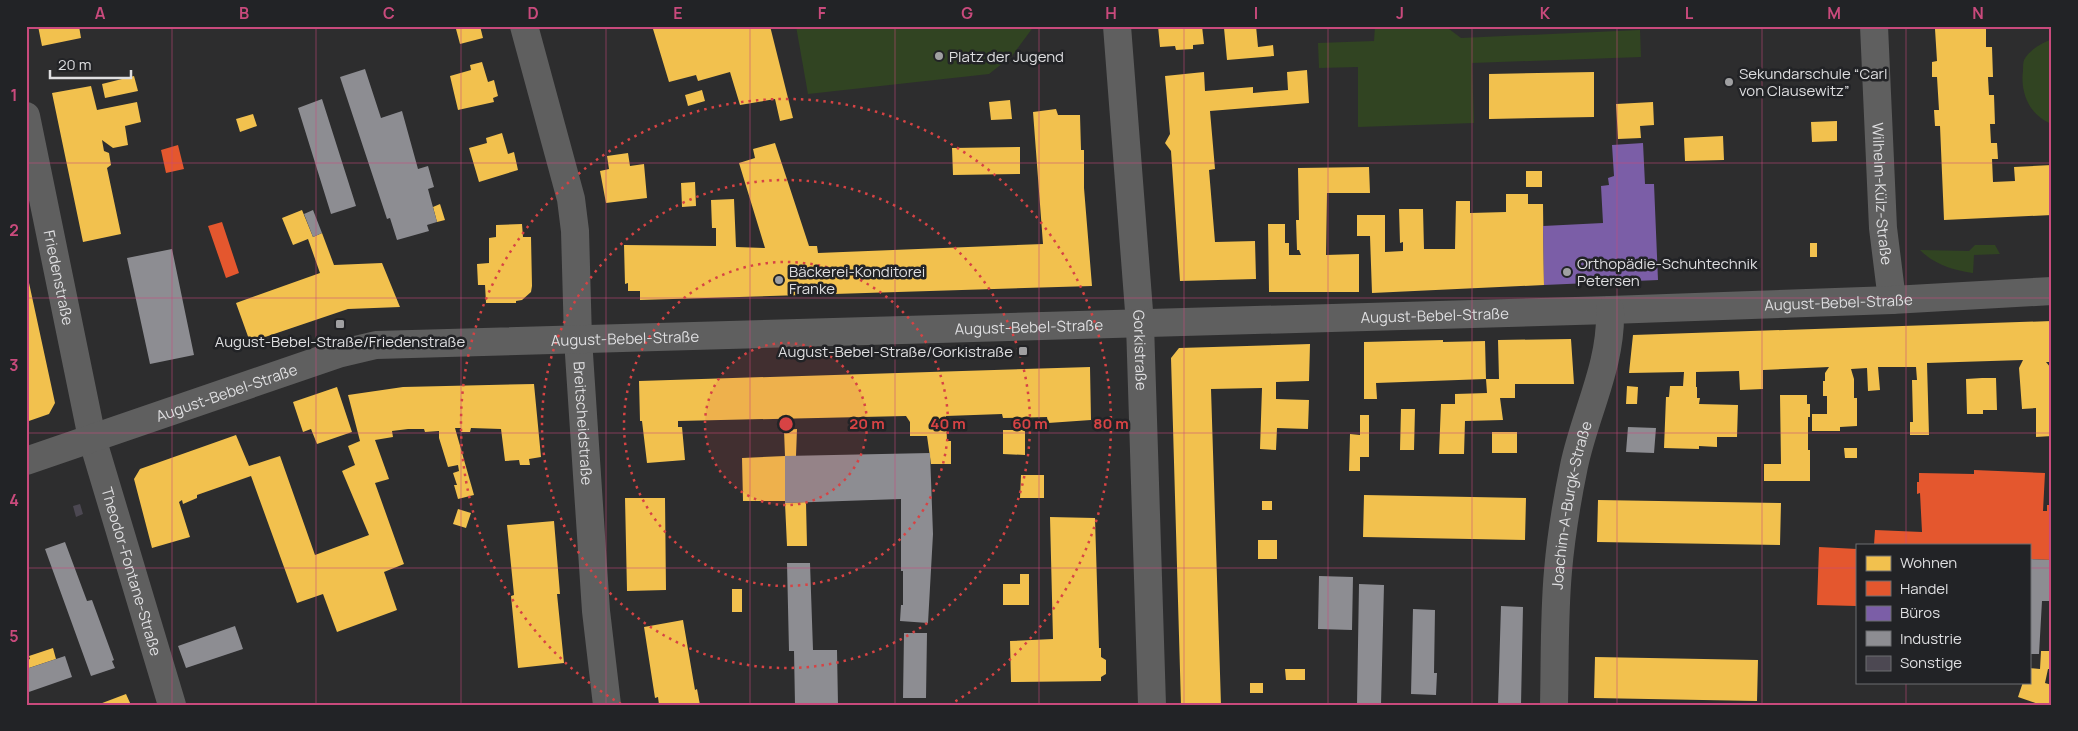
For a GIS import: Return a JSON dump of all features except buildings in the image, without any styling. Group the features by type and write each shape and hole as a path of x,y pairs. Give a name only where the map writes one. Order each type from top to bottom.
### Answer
{"street":[{"name":"Breitscheidstraße","path":"524,26 571,198 575,232 578,338 596,611 607,705"},
{"name":"Gorkistraße","path":"1117,26 1140,324 1152,705"},
{"name":"Wilhelm-Külz-Straße","path":"1874,26 1883,228 1892,300"},
{"name":"Friedenstraße","path":"26,116 92,438"},
{"name":"August-Bebel-Straße","path":"26,461 358,348 376,345 1610,310 1892,300 2052,291"},
{"name":"Joachim-A-Burgk-Straße","path":"1554,705 1556,591 1561,545 1575,462 1597,391 1607,350 1610,310"},
{"name":"Theodor-Fontane-Straße","path":"92,438 172,705"}],"green space":[{"path":"796,26 1034,26 1012,56 989,74 808,94"},
{"path":"1375,26 1445,26 1461,38 1640,30 1641,57 1472,63 1474,123 1358,127 1358,67 1319,68 1318,43 1374,41"},
{"path":"2052,39 2052,124 2032,110 2025,95 2022,79 2023,62 2027,56 2036,47"},
{"path":"1975,245 1995,245 2000,254 1974,255 1973,273 1945,266 1932,260 1920,250 1969,251"}],"place":[{"name":"Platz der Jugend","path":"939,56"},
{"name":"Sekundarschule “Carl von Clausewitz”","path":"1729,82"},
{"name":"Orthopädie-Schuhtechnik Petersen","path":"1567,272"},
{"name":"Bäckerei-Konditorei Franke","path":"779,280"},
{"name":"August-Bebel-Straße/Friedenstraße","path":"340,324"},
{"name":"August-Bebel-Straße/Gorkistraße","path":"1023,351"}]}
